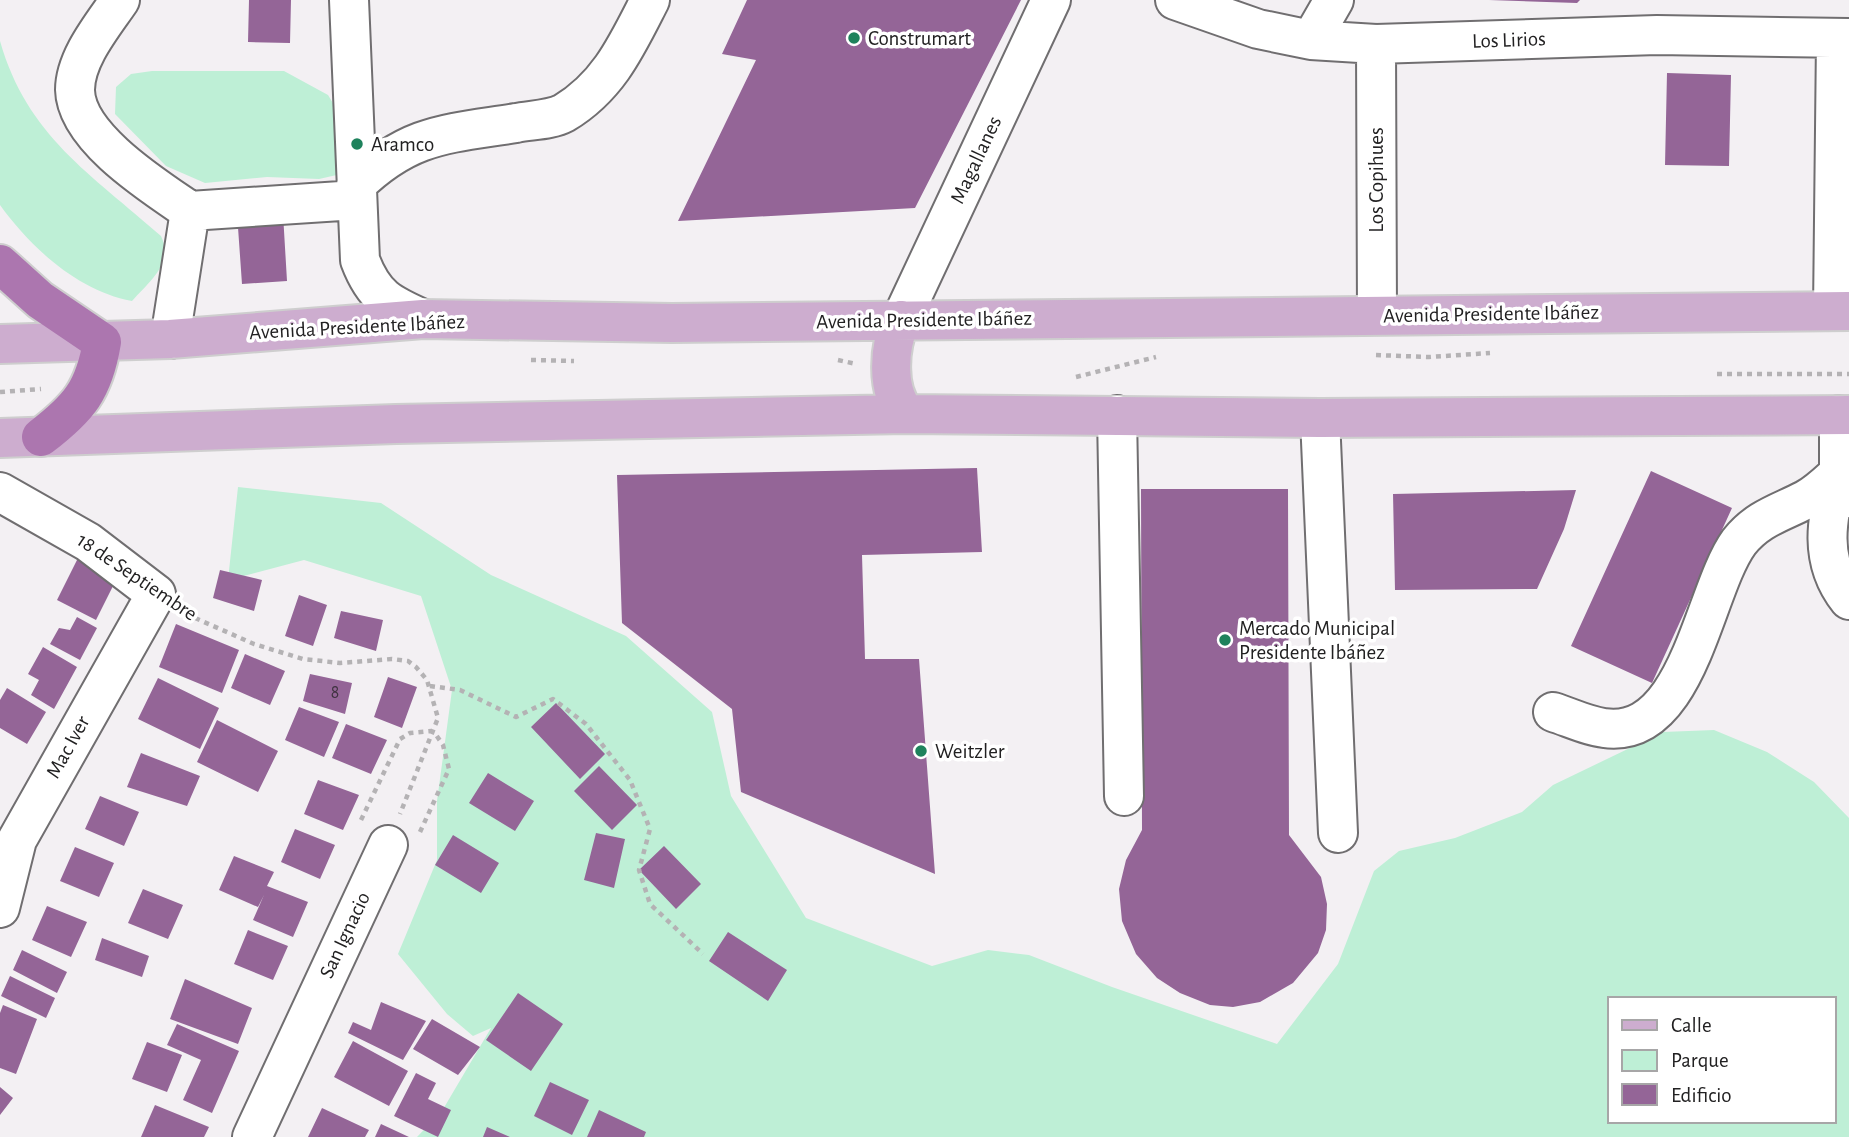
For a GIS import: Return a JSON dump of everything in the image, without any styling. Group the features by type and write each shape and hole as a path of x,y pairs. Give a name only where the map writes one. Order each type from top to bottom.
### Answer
{"highway":[{"path":"0,264 40,300 102,342 97,370 86,396 65,419 41,437"}],"main road":[{"name":"Avenida Presidente Ibáñez","path":"0,344 170,339 424,320 673,323 1841,311"},
{"path":"901,320 892,340 894,393 906,414"},
{"path":"0,438 396,424 906,414 1320,418 1844,415"}],"street":[{"path":"120,0 84,58 75,91 80,108 90,126 125,163 190,211 356,192 388,158 433,136 561,115 583,100 619,62 650,0"},
{"path":"349,0 360,260 366,275 385,302 424,320"},
{"name":"Magallanes","path":"901,320 1051,0"},
{"name":"Los Lirios","path":"1175,0 1258,29 1311,40 1376,44 1657,35 1842,39"},
{"path":"1311,40 1334,0"},
{"path":"1841,311 1842,39"},
{"name":"Los Copihues","path":"1376,44 1377,315"},
{"path":"170,339 190,211"},
{"path":"1117,415 1124,796"},
{"path":"1844,415 1844,486 1828,512 1825,533 1838,586 1849,600"},
{"path":"1320,418 1338,833"},
{"path":"1553,712 1604,728 1624,727 1644,719 1664,702 1680,680 1738,545 1765,517 1805,499 1844,486"},
{"name":"18 de Septiembre","path":"0,492 88,542 156,594"},
{"name":"Mac Iver","path":"0,908 17,840 156,594"},
{"name":"San Ignacio","path":"252,1137 388,845"}],"path":[{"path":"1717,374 1849,374"},
{"name":"18 de Septiembre","path":"156,594 185,613 254,644 303,659 340,663 392,659 408,662 429,686 438,719 433,731"},
{"path":"429,686 460,690 516,717 553,699 586,723 630,780 650,829 639,870 650,904 703,954"},
{"path":"400,738 410,733 433,731"},
{"path":"433,731 443,745 449,769"},
{"path":"388,845 433,731"}],"green space":[{"path":"0,41 12,74 44,128 86,172 161,236 164,246 162,263 153,279 132,301 93,288 57,265 26,237 0,205"},
{"path":"152,71 284,71 328,95 351,133 350,172 319,179 267,177 205,183 166,166 115,114 116,87 131,74"},
{"path":"238,487 381,503 491,575 626,636 712,712 731,796 806,918 932,966 988,950 1029,955 1277,1044 1338,964 1374,871 1399,851 1455,838 1522,812 1553,785 1663,732 1714,730 1767,752 1814,782 1849,818 1849,1137 417,1137 442,1111 491,1028 473,1036 447,1014 398,954 437,860 437,801 452,690 421,596 304,560 228,580"}],"building":[{"path":"249,0 291,0 290,43 248,42"},
{"path":"747,0 1021,0 915,208 678,221 756,60 722,54"},
{"path":"1489,0 1580,0 1577,3"},
{"path":"1667,73 1731,75 1729,166 1665,165"},
{"path":"282,197 287,281 242,284 236,199"},
{"path":"977,468 982,552 862,555 865,659 919,659 935,874 741,792 732,709 622,623 617,475"},
{"path":"1651,471 1732,508 1652,683 1571,646"},
{"path":"1141,489 1288,489 1289,835 1321,877 1327,904 1326,930 1318,953 1293,983 1260,1002 1233,1007 1210,1005 1180,993 1157,978 1136,954 1122,921 1119,889 1126,860 1142,830"},
{"path":"1576,490 1564,529 1537,589 1395,590 1393,494"},
{"path":"79,556 118,576 96,620 57,600"},
{"path":"220,570 262,580 254,611 213,598"},
{"path":"299,595 327,605 313,646 285,636"},
{"path":"341,611 383,620 376,651 334,638"},
{"path":"77,617 97,628 80,660 50,644 59,628 70,630"},
{"path":"176,624 239,650 222,693 159,667"},
{"path":"43,647 77,667 54,709 31,695 39,680 28,674"},
{"path":"245,654 285,671 270,705 231,688"},
{"path":"310,674 352,683 345,714 303,701"},
{"path":"388,677 417,687 402,728 374,717"},
{"path":"158,678 219,708 200,749 138,719"},
{"path":"7,688 46,712 27,744 0,728 0,700"},
{"path":"556,703 605,754 580,779 531,727"},
{"path":"299,707 339,722 324,757 285,740"},
{"path":"217,720 278,751 258,792 197,762"},
{"path":"346,724 387,740 371,774 332,758"},
{"path":"141,753 200,776 187,806 127,787"},
{"path":"599,766 637,805 612,830 574,791"},
{"path":"488,773 534,801 515,831 469,803"},
{"path":"318,780 359,795 343,830 304,814"},
{"path":"100,796 139,812 124,846 85,829"},
{"path":"295,829 335,845 320,879 281,862"},
{"path":"596,833 625,839 614,888 584,880"},
{"path":"453,835 499,863 481,893 435,865"},
{"path":"664,846 701,884 676,909 639,870"},
{"path":"75,847 114,863 99,897 60,881"},
{"path":"234,856 274,872 267,886 308,902 293,937 253,920 264,895 258,907 219,890"},
{"path":"143,889 183,905 168,939 128,923"},
{"path":"47,906 87,922 71,957 32,940"},
{"path":"248,930 288,946 273,980 234,964"},
{"path":"728,932 787,970 768,1001 709,961"},
{"path":"102,938 149,956 142,977 95,960"},
{"path":"22,950 67,972 57,993 13,970"},
{"path":"10,976 55,998 46,1018 1,996"},
{"path":"185,979 252,1008 238,1044 170,1019"},
{"path":"518,993 563,1024 531,1071 486,1040"},
{"path":"381,1002 426,1021 403,1060 348,1033 353,1022 371,1030"},
{"path":"3,1005 37,1019 16,1074 0,1068 0,1013"},
{"path":"432,1019 480,1047 458,1075 413,1049"},
{"path":"177,1024 239,1051 212,1113 183,1100 201,1060 167,1045"},
{"path":"353,1041 408,1071 389,1106 334,1077"},
{"path":"147,1042 182,1055 167,1092 132,1079"},
{"path":"416,1073 436,1083 428,1099 451,1110 438,1137 394,1116"},
{"path":"550,1082 589,1100 572,1135 534,1116"},
{"path":"0,1087 13,1098 0,1115"},
{"path":"155,1105 209,1127 204,1137 141,1137"},
{"path":"322,1108 369,1130 365,1137 308,1137"},
{"path":"599,1110 646,1132 644,1137 587,1137"},
{"path":"381,1124 409,1137 375,1137"},
{"path":"487,1127 510,1137 483,1137"}],"place":[{"name":"Construmart","path":"854,38"},
{"name":"Aramco","path":"357,144"},
{"name":"Mercado Municipal Presidente Ibáñez","path":"1225,640"},
{"name":"Weitzler","path":"921,751"}]}
